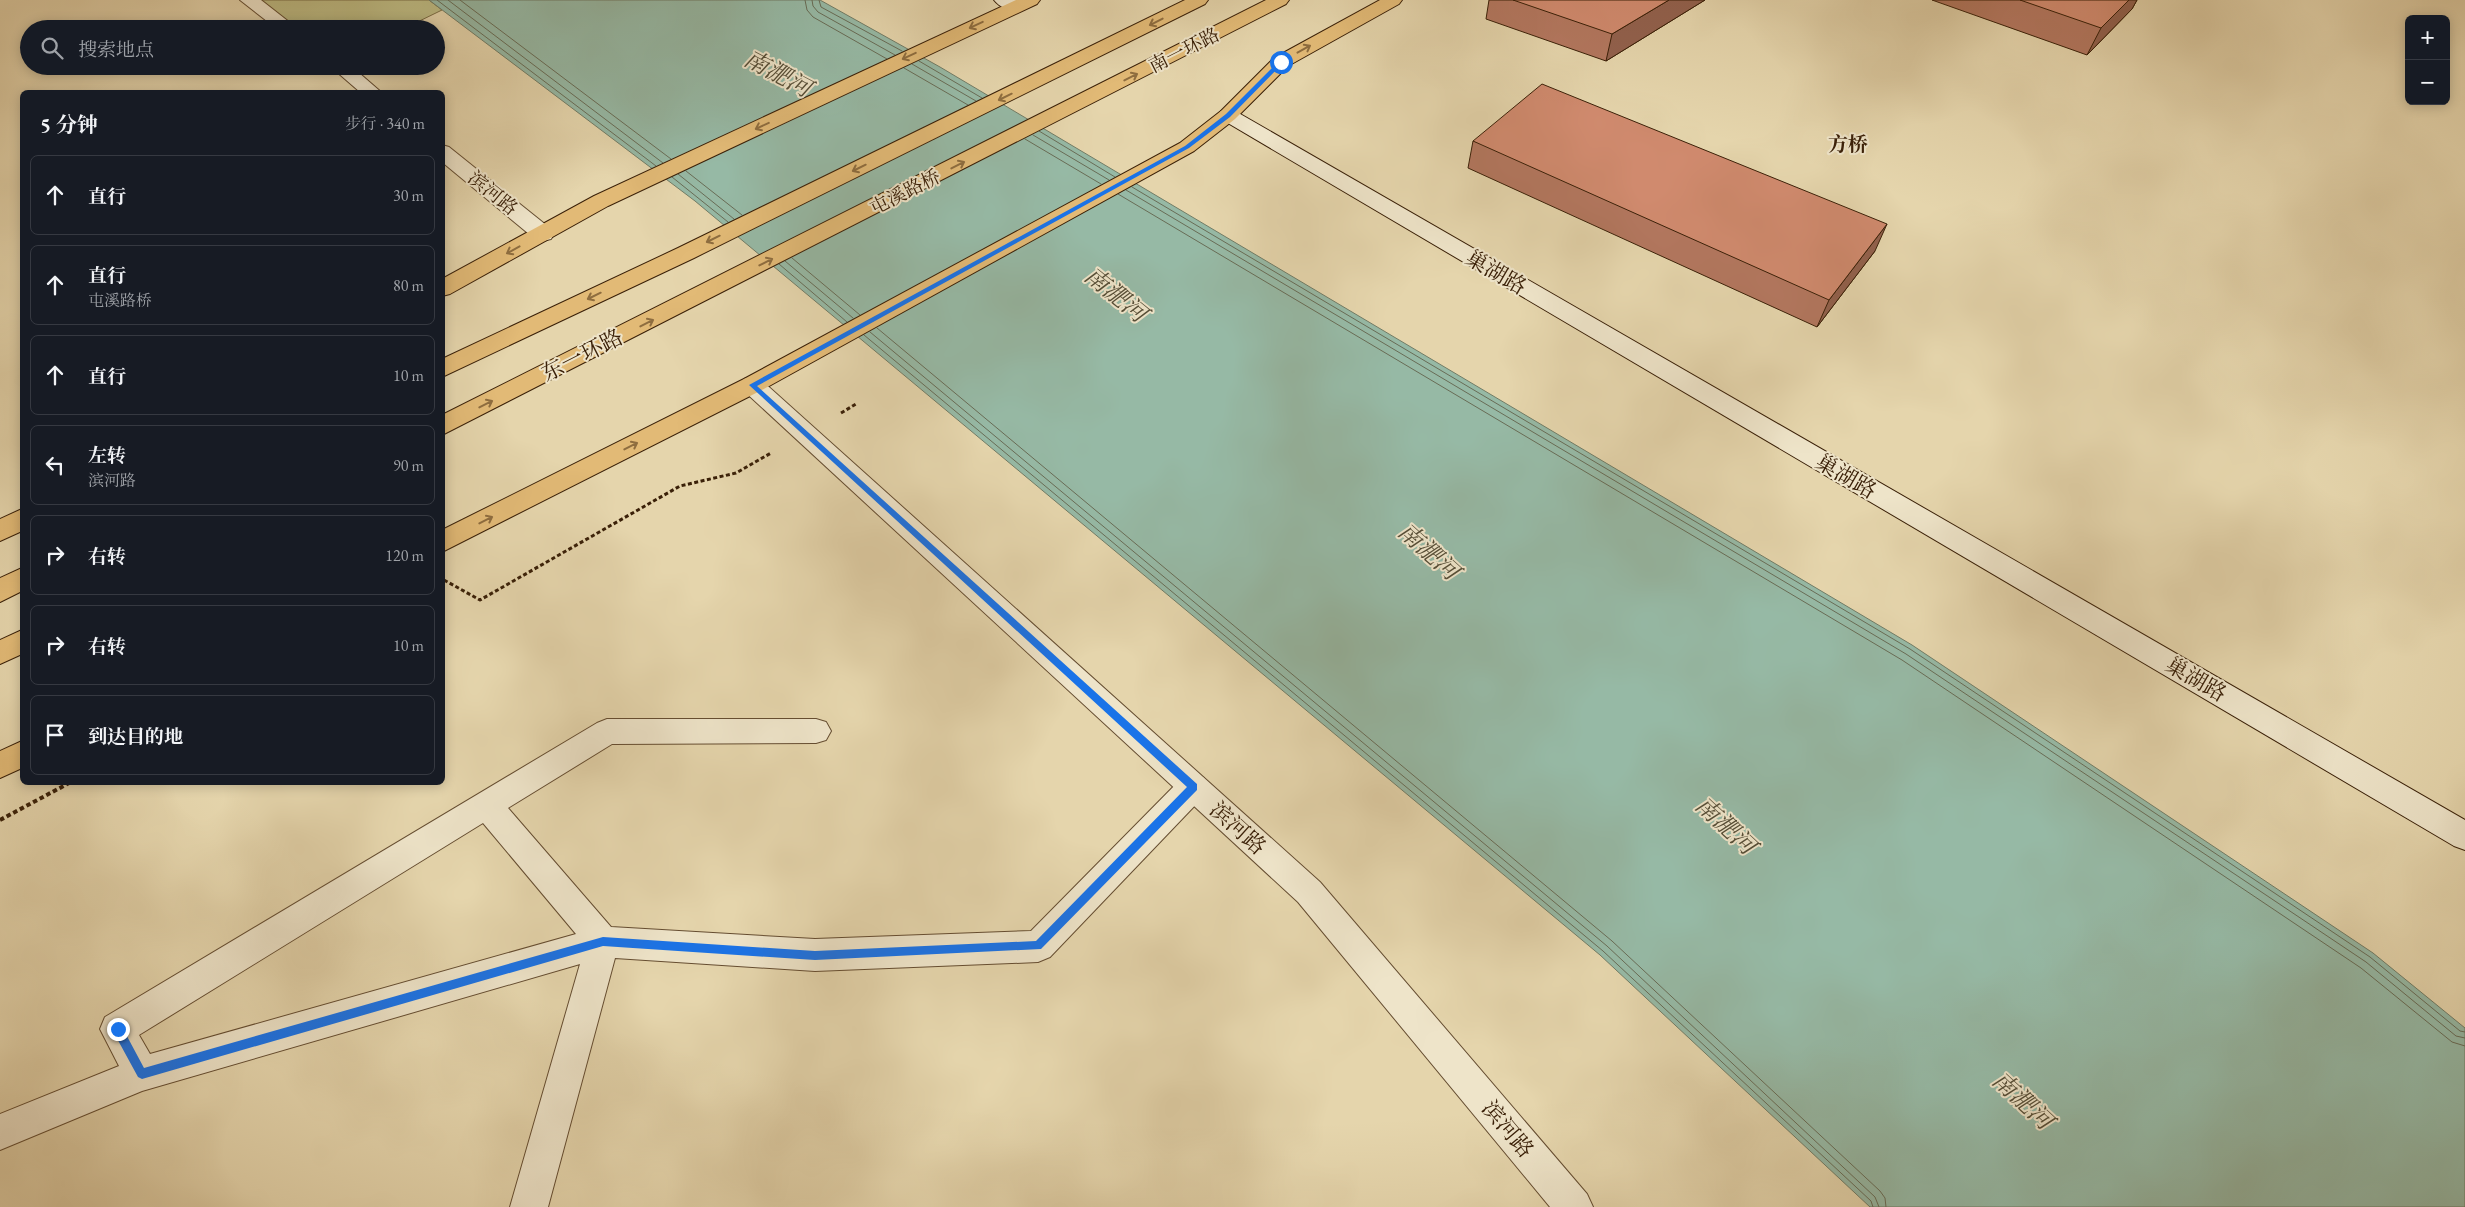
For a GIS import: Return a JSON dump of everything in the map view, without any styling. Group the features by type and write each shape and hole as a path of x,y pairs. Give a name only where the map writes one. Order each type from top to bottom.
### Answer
{"main road":[{"name":"南一环路","path":"1049,75 1199,0"},
{"name":"南一环路","path":"1088,99 1280,0"},
{"path":"445,540 752,385 1187,147 1228,115 1281,62 1393,0"},
{"path":"445,287 601,201 953,36 1016,2"},
{"name":"屯溪路桥","path":"686,253 1049,75"},
{"name":"屯溪路桥","path":"722,284 1088,99"},
{"name":"东一环路","path":"445,368 686,253"},
{"name":"东一环路","path":"445,424 722,284"},
{"path":"0,532 20,520"},
{"path":"0,592 20,581"},
{"path":"0,652 20,642"},
{"path":"0,765 20,755"}],"street":[{"path":"249,0 276,20"},
{"path":"350,75 369,90"},
{"name":"巢湖路","path":"1228,115 2465,836"},
{"name":"滨河路","path":"445,153 543,234"},
{"name":"滨河路","path":"752,385 1309,892 1574,1207"},
{"path":"142,1074 118,1029 608,732 816,731"},
{"path":"0,1132 142,1074 603,942 815,955 1038,946 1194,787"},
{"path":"488,805 603,942"},
{"path":"529,1207 603,942"}],"path":[{"path":"445,581 480,600 680,486 736,473"},
{"path":"0,820 65,785"}],"shaded area":[{"path":"249,0 429,0 442,10 421,20 277,20"}],"water":[{"name":"南淝河","path":"429,0 820,0 940,67 1912,645 2373,953 2465,1028 2465,1207 1870,1207 1600,955 695,201"}],"building":[{"path":"1513,0 1669,0 1612,34"},
{"path":"2020,0 2129,0 2101,28"},
{"path":"1542,84 1887,224 1829,300 1473,141"}],"district":[{"name":"方桥","path":"1848,144"}],"route":[{"path":"118,1029 142,1074 603,942 815,955 1038,946 1194,787 752,385 1187,147 1228,115 1281,62"}]}
